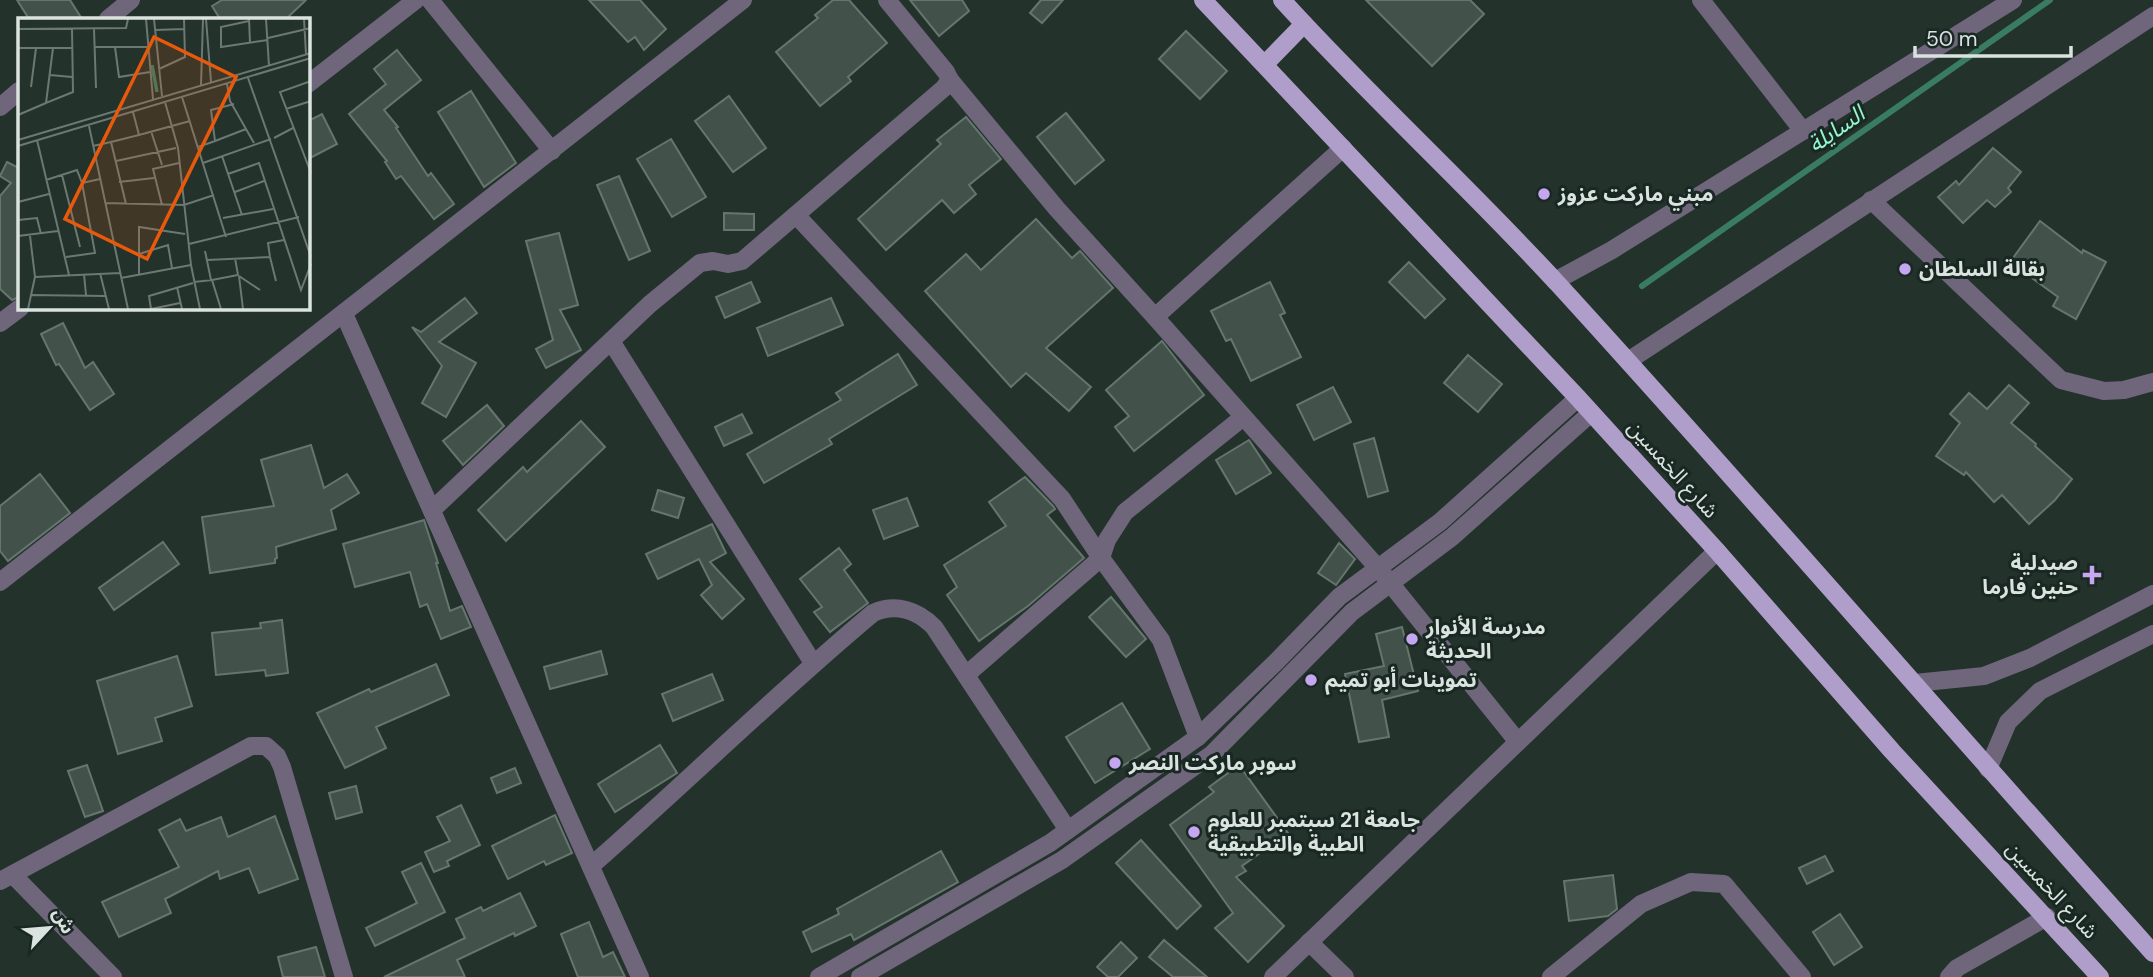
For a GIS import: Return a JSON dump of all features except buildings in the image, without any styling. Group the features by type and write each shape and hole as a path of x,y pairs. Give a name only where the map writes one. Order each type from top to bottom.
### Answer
{"main road":[{"name":"شارع الخمسين","path":"1203,0 1578,398 1717,551 1892,751 2101,977"},
{"name":"شارع الخمسين","path":"1282,0 1555,281 2153,953"},
{"path":"1265,64 1304,24"}],"street":[{"path":"109,18 131,0"},
{"path":"310,82 416,0"},
{"path":"430,0 552,151"},
{"path":"0,582 743,0"},
{"path":"887,0 1057,209 1378,568 1518,742"},
{"path":"1700,0 1803,131"},
{"path":"1555,281 1612,250 2013,0"},
{"path":"1628,361 2153,16"},
{"path":"432,510 611,341 700,262 728,264 742,261 950,80"},
{"path":"0,107 18,92"},
{"path":"1155,317 1343,148"},
{"path":"1871,201 2060,380 2104,391 2146,386 2153,382"},
{"path":"796,215 1062,499 1161,640 1198,737"},
{"path":"0,323 18,310"},
{"path":"344,314 640,977"},
{"path":"611,341 813,663"},
{"path":"819,977 1050,843 1198,737 1339,597 1440,522 1578,398"},
{"path":"860,977 1062,860 1212,754 1352,612 1452,537 1591,413"},
{"path":"966,675 1101,558 1107,540 1125,512 1242,418"},
{"path":"1273,977 1717,551"},
{"path":"1915,683 1984,676 2030,658 2153,594"},
{"path":"591,866 667,801 813,663 873,613 883,608 915,612 934,627 1069,830"},
{"path":"1988,769 2008,722 2040,691 2153,634"},
{"path":"113,977 6,878 251,746 266,746 277,756 282,767 344,977"},
{"path":"1551,977 1641,904 1691,882 1724,884 1802,977"},
{"path":"1949,977 1957,968 2047,917"},
{"path":"1309,942 1345,977"}],"waterway":[{"name":"السايلة","path":"1642,286 2050,0"}],"place":[{"name":"مبني ماركت عزوز","path":"1544,194"},
{"name":"بقالة السلطان","path":"1905,269"},
{"name":"صيدلية حنين فارما","path":"2092,575"},
{"name":"مدرسة الأنوار الحديثة","path":"1412,639"},
{"name":"تموينات أبو تميم","path":"1311,680"},
{"name":"سوبر ماركت النصر","path":"1115,763"},
{"name":"جامعة 21 سبتمبر للعلوم الطبية والتطبيقية","path":"1194,832"}]}
